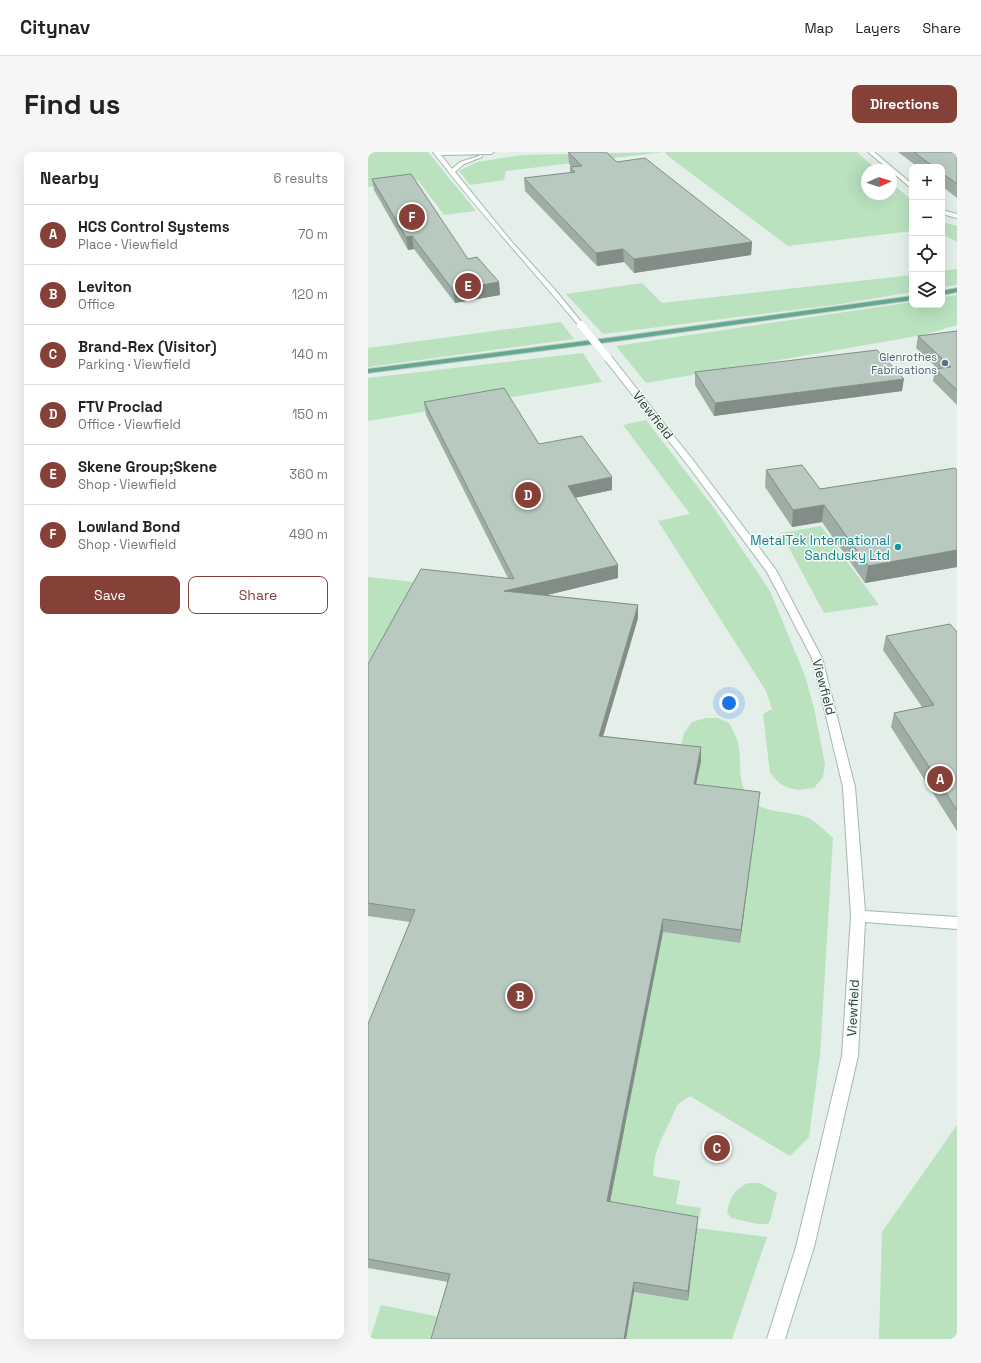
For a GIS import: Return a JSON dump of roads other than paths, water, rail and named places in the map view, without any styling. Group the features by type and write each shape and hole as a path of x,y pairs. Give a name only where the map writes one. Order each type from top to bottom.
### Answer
{"main road":[{"path":"945,292 957,290"},
{"path":"368,371 624,338 909,298"}],"street":[{"path":"437,153 491,152"},
{"path":"452,172 467,160 497,152"},
{"path":"871,152 909,184"},
{"name":"Viewfield","path":"437,153 581,325 696,469 772,572 817,658 849,787 858,916 850,1056 805,1247 776,1339"},
{"path":"945,213 957,216"},
{"path":"858,916 957,923"}],"place":[{"name":"Lowland Bond","path":"412,217"},
{"name":"Skene Group;Skene","path":"468,286"},
{"name":"Glenrothes Fabrications","path":"945,363"},
{"name":"FTV Proclad","path":"528,495"},
{"name":"MetalTek International Sandusky Ltd","path":"898,547"},
{"name":"HCS Control Systems","path":"940,779"},
{"name":"Leviton","path":"520,996"},
{"name":"Brand-Rex (Visitor)","path":"717,1148"}]}
